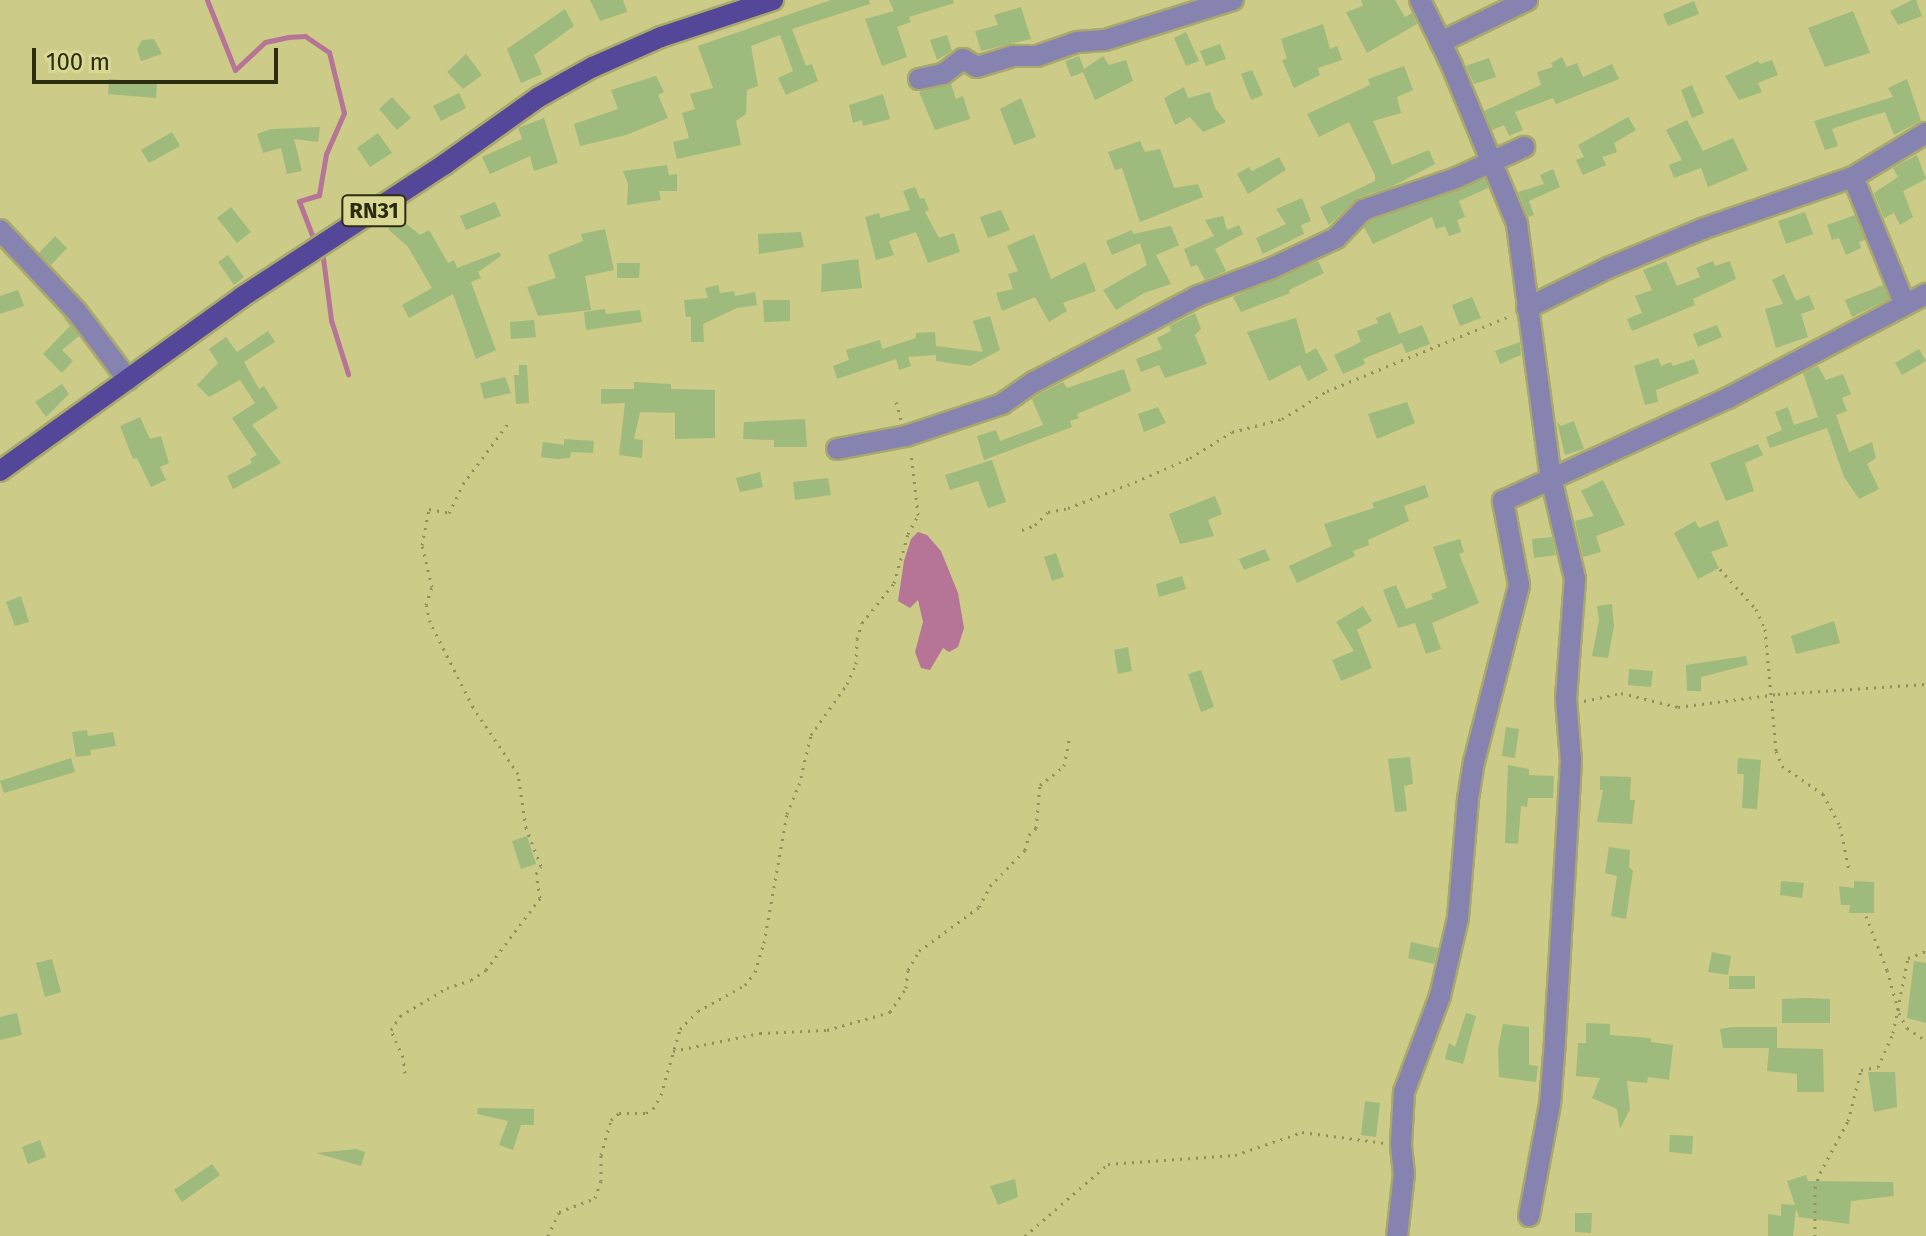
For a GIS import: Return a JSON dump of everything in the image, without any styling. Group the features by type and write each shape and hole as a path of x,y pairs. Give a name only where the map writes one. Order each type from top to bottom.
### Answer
{"main road":[{"name":"RN31","path":"0,471 242,297 445,164 539,97 593,67 661,37 773,0"}],"street":[{"path":"919,79 943,74 963,59 977,67 1013,56 1037,56 1077,42 1105,40 1233,0"},
{"path":"1420,0 1441,42 1517,224 1551,478 1576,592 1566,710 1571,761 1555,1041 1550,1104 1529,1216"},
{"path":"1441,42 1527,0"},
{"path":"1527,308 1608,268 1702,229 1853,177 1926,133"},
{"path":"837,449 906,436 1002,404 1034,382 1198,296 1272,268 1336,238 1363,210 1456,178 1524,147"},
{"path":"1853,177 1905,305"},
{"path":"0,230 77,312 128,380"},
{"path":"1397,1236 1404,1174 1401,1144 1404,1092 1440,996 1458,918 1472,775 1519,585 1502,506 1507,497 1728,398 1926,294"}],"path":[{"path":"1022,530 1035,525 1048,512 1068,508 1135,482 1190,458 1232,432 1282,419 1327,391 1527,308"},
{"path":"548,1236 559,1212 595,1198 601,1181 601,1155 611,1120 619,1113 646,1113 653,1109 661,1095 680,1029 698,1011 745,985 760,959 787,814 799,785 811,735 847,684 856,664 857,639 862,623 894,583 908,534 918,515 916,481 896,402"},
{"path":"405,1073 403,1057 391,1030 400,1016 447,988 471,980 486,970 540,898 536,874 541,866 526,828 522,806 524,797 518,774 473,707 430,622 426,605 432,587 422,545 429,509 449,513 463,484 509,422"},
{"path":"1720,569 1756,609 1765,629 1776,751 1782,766 1823,794 1840,826 1849,870"},
{"path":"1566,710 1587,700 1621,693 1678,707 1772,694 1926,684"},
{"path":"673,1051 745,1035 827,1030 890,1012 906,988 908,970 919,951 979,907 990,886 1025,850 1029,835 1036,828 1040,785 1064,766 1070,735"},
{"path":"1866,916 1887,970 1899,1013 1907,1028 1926,1041"},
{"path":"1815,1236 1815,1188 1820,1173 1848,1121 1861,1070 1878,1067 1899,1013 1908,958 1926,951"},
{"path":"1025,1236 1108,1164 1235,1155 1302,1132 1401,1144"}],"shaded area":[{"path":"918,532 927,535 941,551 958,593 964,628 958,647 949,652 943,648 930,670 921,668 915,652 923,622 918,600 910,608 898,601 904,561 911,539"}],"building":[{"path":"590,0 623,0 627,12 600,21"},
{"path":"831,0 869,0 870,4 792,29 806,66 812,64 818,81 786,95 778,78 793,71 780,35 751,46 758,86 747,90 746,114 736,121 741,145 677,159 673,142 689,138 682,113 695,109 690,94 713,88 698,46"},
{"path":"889,0 953,0 954,3 909,17 911,22 897,27 907,57 882,66 865,19 894,11"},
{"path":"1361,0 1395,0 1405,17 1412,13 1417,24 1367,53 1346,12 1363,6"},
{"path":"1916,0 1922,16 1898,25 1890,11"},
{"path":"1694,1 1699,14 1668,26 1663,14"},
{"path":"1021,7 1031,39 981,51 975,31 998,25 994,15"},
{"path":"565,9 574,26 534,55 542,74 521,83 507,49"},
{"path":"1853,11 1870,53 1825,67 1808,28"},
{"path":"1323,24 1330,49 1337,46 1342,60 1318,68 1320,75 1294,88 1282,60 1287,59 1281,39"},
{"path":"1186,32 1199,61 1186,66 1174,38"},
{"path":"947,35 952,51 937,60 930,40"},
{"path":"154,39 162,54 141,61 137,49 142,40"},
{"path":"1220,44 1226,59 1206,66 1200,51"},
{"path":"466,54 482,75 463,89 447,72"},
{"path":"1079,56 1084,69 1103,56 1109,65 1126,60 1133,81 1095,100 1083,72 1071,77 1065,61"},
{"path":"1562,57 1567,67 1577,63 1583,77 1612,64 1619,79 1556,104 1553,98 1515,112 1523,130 1509,136 1504,125 1492,130 1484,111 1541,85 1537,72 1553,67 1551,63"},
{"path":"1489,58 1496,77 1474,84 1466,66"},
{"path":"1772,60 1778,75 1758,83 1762,92 1739,100 1725,76 1758,61 1760,64"},
{"path":"1404,66 1413,90 1397,97 1401,113 1373,121 1392,165 1429,150 1435,164 1393,186 1358,198 1329,225 1320,207 1375,181 1375,175 1349,122 1319,137 1307,114 1370,85 1368,79"},
{"path":"1252,70 1263,95 1251,100 1241,74"},
{"path":"656,76 664,92 658,95 668,118 626,135 580,146 574,124 618,109 611,90"},
{"path":"109,79 157,83 156,98 108,94"},
{"path":"1907,79 1921,121 1894,135 1885,112 1864,118 1832,129 1838,146 1825,150 1814,121 1893,97 1888,88"},
{"path":"951,84 956,99 963,96 970,119 935,130 919,92"},
{"path":"1692,85 1704,113 1692,118 1681,90"},
{"path":"1184,87 1188,98 1210,92 1215,108 1226,122 1203,132 1190,117 1175,125 1164,98"},
{"path":"459,93 466,108 441,121 433,106"},
{"path":"883,94 890,119 863,126 862,120 853,123 849,105"},
{"path":"392,97 411,118 397,130 379,109"},
{"path":"1021,98 1036,137 1014,145 1000,109"},
{"path":"1628,117 1636,130 1614,143 1617,152 1602,157 1606,165 1583,175 1576,160 1584,157 1578,145"},
{"path":"544,118 558,163 534,171 530,156 490,174 482,157 522,139 518,128"},
{"path":"1687,120 1703,151 1733,138 1748,170 1708,187 1701,168 1674,178 1669,165 1682,160 1666,130"},
{"path":"320,127 318,142 294,139 302,171 287,174 281,148 263,153 257,134 271,129"},
{"path":"172,132 180,146 149,163 141,150"},
{"path":"378,133 392,153 370,167 357,148"},
{"path":"1140,141 1145,152 1160,149 1174,188 1198,184 1203,197 1140,222 1122,168 1115,170 1108,152"},
{"path":"1917,155 1926,179 1903,191 1913,217 1900,225 1894,213 1884,218 1874,193 1898,177 1893,168"},
{"path":"1279,157 1286,170 1248,194 1237,174 1249,167 1252,171"},
{"path":"667,165 669,175 677,174 677,191 659,191 661,200 627,205 628,184 623,171"},
{"path":"1553,169 1560,187 1529,201 1534,215 1528,217 1518,192 1544,184 1540,175"},
{"path":"1485,179 1488,188 1459,201 1465,217 1457,220 1461,232 1449,236 1445,226 1436,229 1432,217 1373,244 1364,227 1370,221"},
{"path":"915,187 920,199 924,198 929,210 925,212 939,238 954,233 960,252 928,263 916,232 889,241 894,255 876,260 865,217 879,213 880,218 910,210 903,191"},
{"path":"1302,198 1311,221 1301,225 1304,234 1263,254 1256,238 1286,224 1276,209"},
{"path":"495,202 501,216 466,230 460,216"},
{"path":"231,207 251,232 237,243 217,218"},
{"path":"1001,210 1010,230 988,238 980,217"},
{"path":"1805,212 1813,234 1786,244 1778,221"},
{"path":"1855,215 1865,240 1859,242 1861,248 1846,255 1839,238 1832,240 1827,225"},
{"path":"1223,216 1227,230 1239,225 1243,234 1215,249 1226,271 1205,280 1197,265 1191,267 1184,249 1214,236 1205,220"},
{"path":"398,217 420,235 429,230 448,263 454,260 457,268 499,252 501,256 478,272 481,278 471,282 496,350 476,359 453,294 409,318 402,305 432,288 408,247 388,229"},
{"path":"1171,226 1179,245 1156,255 1171,284 1144,293 1116,310 1103,290 1147,265 1140,243 1112,255 1106,241 1132,230 1133,234"},
{"path":"605,229 614,270 585,276 591,310 538,316 527,287 556,278 548,255 583,241 581,234"},
{"path":"801,232 804,247 759,254 758,234"},
{"path":"1034,234 1051,279 1085,262 1096,291 1063,303 1067,311 1049,322 1035,297 1002,311 996,293 1013,289 1008,274 1018,271 1007,246"},
{"path":"55,236 67,248 51,265 39,253"},
{"path":"228,255 244,277 234,285 218,262"},
{"path":"858,259 862,288 821,292 822,264"},
{"path":"1318,261 1324,273 1289,290 1290,293 1241,312 1233,297"},
{"path":"1666,261 1677,286 1700,277 1696,268 1713,261 1715,266 1730,261 1736,279 1693,299 1695,305 1632,331 1627,319 1642,313 1635,296 1652,290 1643,270"},
{"path":"617,263 640,263 639,278 617,278"},
{"path":"1784,274 1796,301 1809,295 1815,309 1801,314 1808,337 1776,348 1765,309 1783,304 1772,280"},
{"path":"718,285 720,293 734,291 735,296 755,292 757,305 737,308 703,324 704,342 691,342 691,317 686,317 684,300 708,298 705,288"},
{"path":"1883,285 1889,299 1852,317 1845,300"},
{"path":"18,290 24,306 0,314 0,296"},
{"path":"1472,297 1481,318 1460,326 1452,305"},
{"path":"763,300 790,300 790,321 764,322"},
{"path":"605,309 606,314 640,310 642,322 586,330 584,312"},
{"path":"1390,312 1399,334 1422,325 1430,344 1406,353 1402,343 1363,359 1365,364 1343,374 1334,355 1361,342 1357,331 1378,323 1376,318"},
{"path":"1195,313 1201,329 1195,335 1207,364 1165,378 1159,365 1141,372 1136,359 1162,349 1157,338 1171,331 1169,326"},
{"path":"62,316 79,336 62,350 73,361 62,373 43,354 70,326"},
{"path":"990,316 1000,350 970,366 936,361 936,355 908,357 911,366 899,370 896,359 837,379 833,366 849,360 846,350 880,340 882,349 916,338 916,333 935,332 936,346 983,352 973,321"},
{"path":"1296,318 1306,354 1316,348 1328,370 1308,381 1300,365 1269,381 1247,332"},
{"path":"534,320 536,337 511,339 510,322"},
{"path":"1717,325 1722,337 1698,347 1693,334"},
{"path":"268,331 275,342 244,362 259,389 264,386 278,408 252,425 281,463 233,489 227,476 252,463 250,459 257,455 232,418 255,403 240,380 209,397 197,385 218,363 209,349 226,337 237,352"},
{"path":"1520,342 1521,355 1500,364 1495,351"},
{"path":"1919,349 1926,361 1902,375 1895,363"},
{"path":"1658,358 1661,366 1671,362 1673,366 1694,359 1699,373 1656,390 1658,402 1645,405 1634,366"},
{"path":"519,365 527,365 529,403 516,404 514,375 519,375"},
{"path":"1818,366 1826,380 1843,374 1851,394 1842,398 1847,411 1836,415 1849,452 1872,442 1876,458 1867,464 1879,489 1859,499 1844,477 1827,428 1770,448 1766,437 1782,430 1775,412 1788,407 1794,425 1818,417 1803,373"},
{"path":"1124,369 1131,391 1077,414 1079,418 1070,421 1072,427 984,460 977,436 996,430 1000,441 1043,425 1032,399 1041,393 1063,382 1067,388"},
{"path":"505,377 511,393 484,399 480,383"},
{"path":"634,382 671,384 671,389 715,390 715,438 675,439 675,413 640,412 634,439 643,440 642,458 619,455 625,403 601,404 601,389 634,389"},
{"path":"62,384 69,394 46,417 35,402"},
{"path":"1407,402 1415,423 1377,439 1368,414"},
{"path":"1158,407 1166,423 1144,432 1138,414"},
{"path":"140,417 150,439 161,436 169,463 160,467 166,480 151,487 137,458 133,459 120,426"},
{"path":"805,419 807,447 774,447 774,440 743,439 744,422"},
{"path":"1574,421 1584,449 1565,455 1557,422 1561,426"},
{"path":"564,439 594,441 593,453 571,452 570,458 558,459 541,457 543,442 564,445"},
{"path":"1758,444 1763,455 1745,463 1754,491 1726,501 1710,463"},
{"path":"992,460 1006,502 988,508 978,481 950,490 945,475"},
{"path":"760,472 763,487 740,492 736,478"},
{"path":"828,478 831,495 795,500 793,482"},
{"path":"1603,480 1625,525 1596,536 1601,552 1583,557 1575,521 1594,516 1581,491"},
{"path":"1425,485 1429,497 1404,506 1409,521 1368,540 1369,545 1353,551 1355,556 1297,583 1289,566 1332,546 1324,524 1374,508 1372,503"},
{"path":"1215,496 1222,514 1208,520 1214,536 1180,544 1169,514"},
{"path":"1718,520 1728,546 1711,552 1719,568 1698,579 1674,533 1695,521 1699,528"},
{"path":"1552,537 1556,555 1534,558 1532,539"},
{"path":"1460,539 1464,552 1459,554 1479,603 1432,623 1441,649 1426,654 1415,623 1398,628 1383,590 1396,585 1406,609 1433,599 1431,594 1447,588 1433,547"},
{"path":"1265,549 1270,560 1244,570 1239,559"},
{"path":"1056,553 1064,577 1052,581 1044,557"},
{"path":"1182,576 1186,589 1159,597 1156,584"},
{"path":"21,596 29,622 15,626 6,602"},
{"path":"1612,604 1614,626 1608,658 1592,656 1599,620 1597,606"},
{"path":"1363,606 1372,621 1357,630 1372,668 1341,681 1332,660 1354,651 1336,622"},
{"path":"1834,621 1840,643 1796,654 1791,636"},
{"path":"1128,647 1132,671 1118,674 1114,650"},
{"path":"1746,656 1748,665 1701,677 1701,691 1687,691 1686,665"},
{"path":"1629,669 1653,671 1651,687 1628,685"},
{"path":"1201,670 1214,707 1201,712 1188,674"},
{"path":"1506,727 1519,729 1515,758 1502,756"},
{"path":"87,730 88,736 113,732 116,746 90,750 91,755 76,757 72,732"},
{"path":"1410,757 1413,784 1404,786 1407,811 1395,812 1388,759"},
{"path":"71,758 75,772 4,793 0,781"},
{"path":"1738,758 1761,760 1757,809 1742,808 1744,774 1737,774"},
{"path":"1508,765 1529,769 1529,775 1554,776 1553,798 1528,798 1527,807 1521,806 1518,844 1505,843"},
{"path":"1600,776 1631,777 1630,800 1635,800 1632,824 1597,822 1603,790 1600,790"},
{"path":"527,836 536,864 521,869 512,841"},
{"path":"1609,847 1630,850 1629,867 1633,871 1626,919 1611,916 1617,876 1605,873"},
{"path":"1781,881 1804,883 1802,898 1780,895"},
{"path":"1854,881 1874,882 1874,913 1849,913 1850,905 1841,905 1839,886 1854,888"},
{"path":"1411,942 1438,948 1434,964 1408,958"},
{"path":"1712,952 1731,956 1728,975 1708,972"},
{"path":"52,959 61,992 45,997 36,963"},
{"path":"1914,961 1926,963 1926,1023 1907,1018"},
{"path":"1729,976 1755,976 1755,989 1729,989"},
{"path":"1782,999 1830,999 1830,1023 1782,1023"},
{"path":"17,1013 22,1035 0,1040 0,1017"},
{"path":"1466,1013 1476,1016 1463,1064 1445,1059 1449,1043 1455,1047"},
{"path":"1586,1023 1610,1024 1610,1035 1651,1038 1651,1042 1673,1045 1669,1080 1648,1077 1647,1083 1627,1081 1630,1109 1620,1129 1617,1109 1592,1098 1600,1078 1576,1076 1578,1043 1586,1043"},
{"path":"1503,1024 1529,1027 1529,1065 1538,1066 1536,1082 1499,1077 1498,1049"},
{"path":"1777,1027 1777,1048 1823,1049 1824,1092 1797,1092 1797,1074 1767,1071 1769,1048 1723,1048 1720,1029"},
{"path":"1868,1072 1895,1072 1897,1107 1874,1112"},
{"path":"1365,1101 1380,1103 1376,1137 1361,1135"},
{"path":"478,1108 534,1109 534,1125 521,1125 513,1150 499,1145 508,1121 477,1114"},
{"path":"1670,1135 1693,1136 1692,1154 1669,1152"},
{"path":"40,1140 46,1157 28,1164 22,1147"},
{"path":"356,1149 365,1152 361,1166 316,1153"},
{"path":"212,1164 220,1175 182,1202 174,1190"},
{"path":"1806,1175 1808,1181 1893,1182 1894,1196 1851,1201 1849,1224 1799,1217 1796,1209 1793,1236 1768,1236 1768,1214 1781,1216 1781,1204 1795,1205 1787,1181"},
{"path":"1015,1179 1018,1197 998,1205 990,1186"},
{"path":"1575,1213 1592,1213 1591,1233 1575,1232"}],"waterway":[{"path":"207,0 235,70 265,42 288,37 305,36 329,52 344,113 326,154 319,195 299,201 312,235"},
{"path":"323,258 331,320 348,374"}]}
